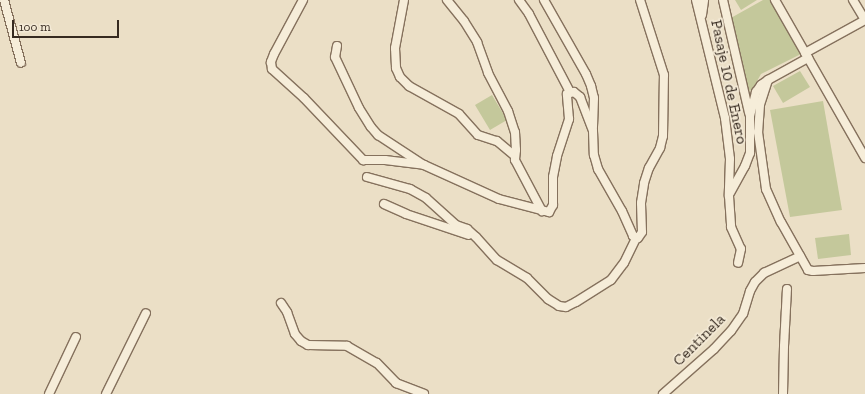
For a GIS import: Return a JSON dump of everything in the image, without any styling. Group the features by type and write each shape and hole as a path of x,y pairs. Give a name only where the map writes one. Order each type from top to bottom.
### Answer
{"street":[{"path":"4,0 21,63"},
{"path":"303,0 274,54 271,62 272,69 304,98 362,160 385,160 424,165"},
{"path":"404,0 394,48 396,68 400,77 415,89 459,114 478,134 496,140 515,156"},
{"path":"447,0 464,21 477,42 488,74 508,111 515,132 516,150 514,160 542,211"},
{"path":"519,0 529,14 570,92 574,92 580,97 593,131"},
{"path":"544,0 586,74 591,86 594,104 594,155 598,169 636,238"},
{"path":"367,177 410,189 426,198 456,225 467,229 497,260 527,278 553,303 566,307 592,294 610,280 624,263 636,238 641,236 640,203 644,183 660,148 663,136 664,75 640,0"},
{"name":"Pasaje 10 de Enero","path":"696,0 725,118 730,160 728,196 731,227 741,249 738,263"},
{"path":"702,20 704,0"},
{"path":"723,0 750,116 750,153 745,166 728,196"},
{"path":"775,0 864,154"},
{"path":"750,116 756,92 761,85 806,55 865,20 853,0"},
{"path":"337,46 335,57 359,108 378,136 424,165 499,199 542,211 549,212 553,205 553,177 557,156 569,119 567,94 570,92"},
{"path":"768,80 760,105 758,132 766,189 773,206 808,270 865,268"},
{"path":"384,204 406,214 476,237"},
{"name":"Centinela","path":"663,394 714,350 731,331 743,314 750,290 755,282 764,273 800,256"},
{"path":"783,394 787,289"},
{"path":"281,303 287,312 295,334 301,341 308,345 347,346 377,363 396,383 424,394"},
{"path":"106,394 146,313"},
{"path":"49,394 76,337"}],"green space":[{"path":"735,0 757,0 741,10"},
{"path":"763,0 771,0 801,54 761,74 752,90 748,91 729,19"},
{"path":"800,71 810,87 783,103 773,86"},
{"path":"492,95 507,120 490,130 475,105"},
{"path":"823,101 842,210 790,217 770,110"},
{"path":"849,234 851,255 818,259 815,238"}]}
